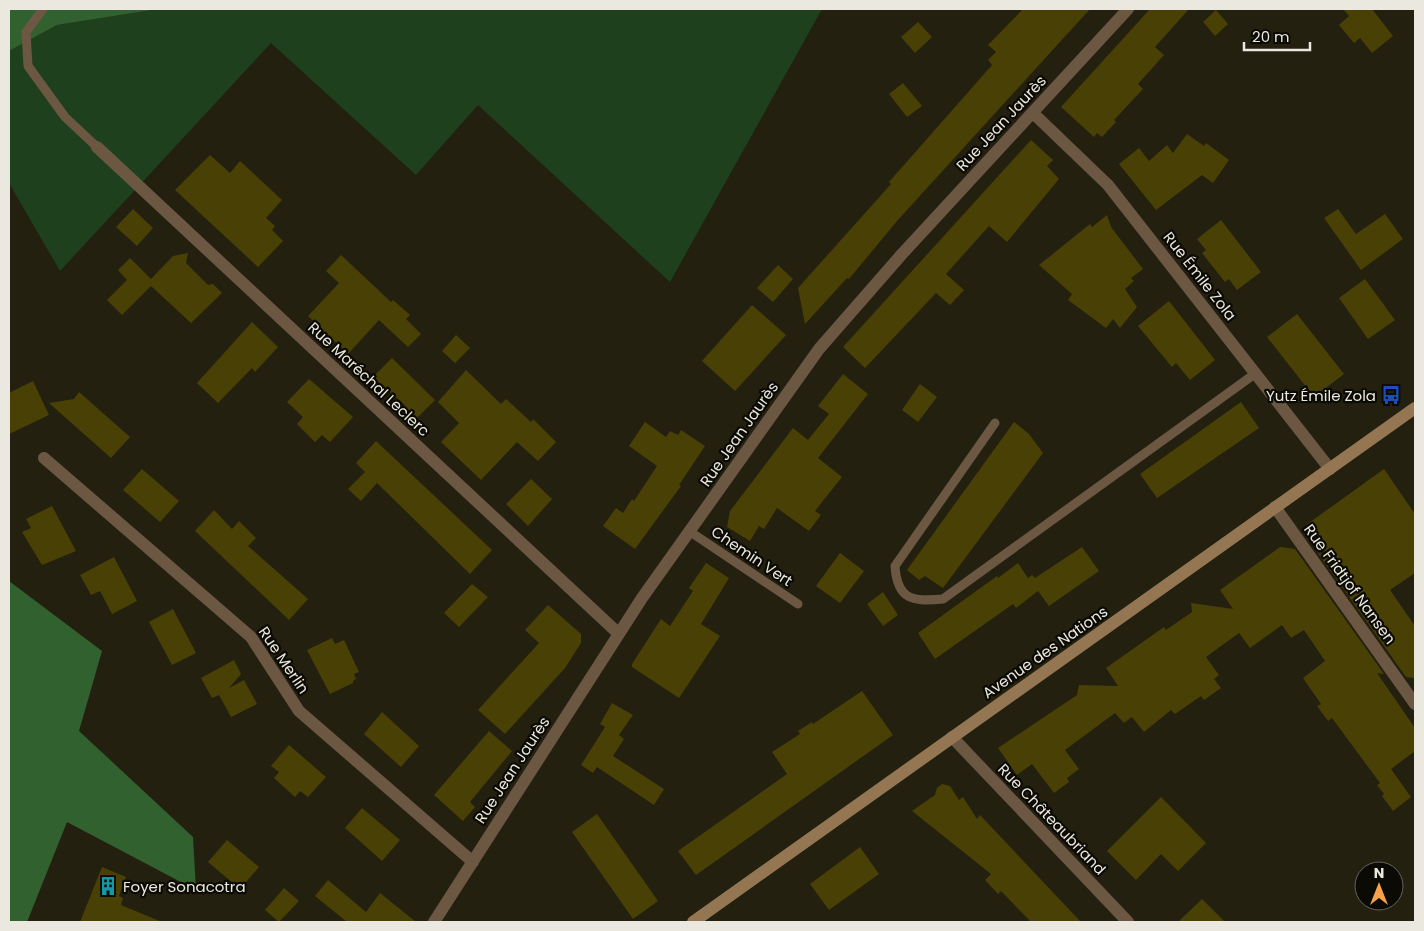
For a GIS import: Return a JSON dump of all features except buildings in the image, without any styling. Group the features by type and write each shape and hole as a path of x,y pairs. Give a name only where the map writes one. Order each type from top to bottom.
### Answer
{"main road":[{"name":"Avenue des Nations","path":"693,922 1415,408"}],"street":[{"name":"Rue Jean Jaurès","path":"434,922 619,634 818,349 902,254 1128,9"},
{"name":"Rue Émile Zola","path":"1032,113 1108,185 1330,469"},
{"name":"Rue Maréchal Leclerc","path":"97,147 619,634"},
{"name":"Rue Merlin","path":"44,458 251,637 299,711 473,862"},
{"name":"Rue Fridtjof Nansen","path":"1275,507 1415,704"},
{"name":"Rue Châteaubriand","path":"952,738 1128,922"}],"lane":[{"path":"43,9 26,32 28,66 65,117 97,147"},
{"path":"995,423 895,566 896,583 904,594 922,601 943,599 1256,373"},
{"name":"Chemin Vert","path":"690,531 798,604"}],"green space":[{"path":"9,9 158,9 57,25 9,51"},
{"path":"158,9 822,9 670,282 478,105 416,175 271,43 60,271 9,183 9,51 57,25"},
{"path":"9,581 102,651 79,731 193,837 196,890 67,822 27,922 9,922"}],"place":[{"name":"Yutz Émile Zola","path":"1391,395"},
{"name":"Foyer Sonacotra","path":"108,886"}]}
